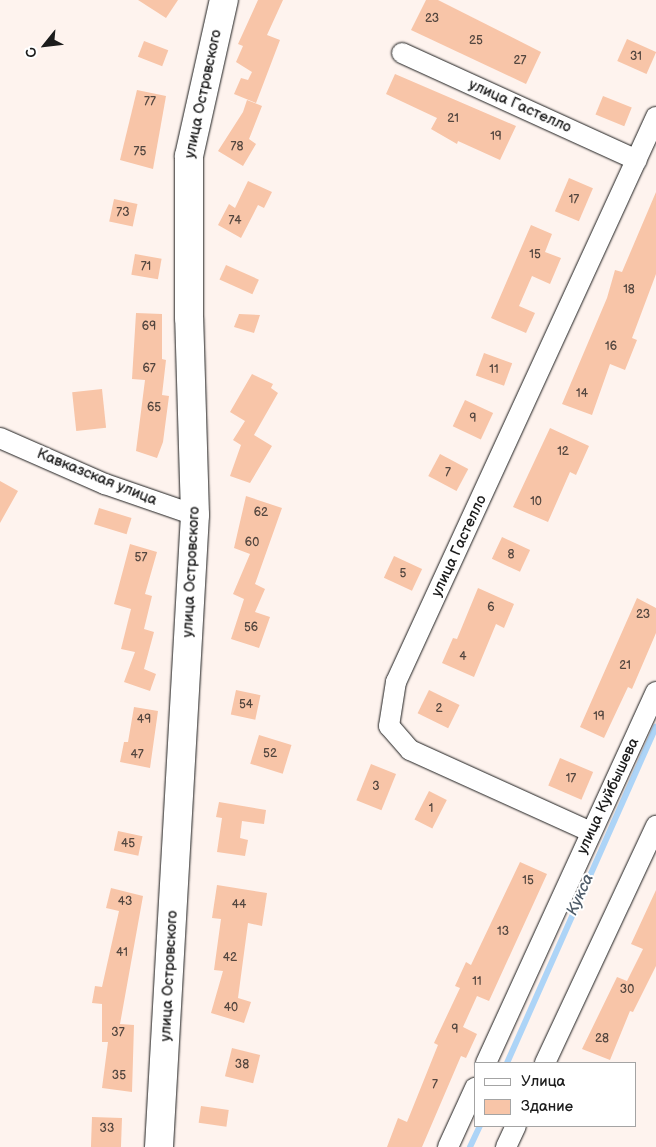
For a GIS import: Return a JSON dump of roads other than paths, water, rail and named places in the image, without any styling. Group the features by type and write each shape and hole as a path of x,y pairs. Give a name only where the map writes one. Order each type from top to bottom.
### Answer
{"street":[{"name":"улица Островского","path":"159,1147 194,514 189,318 188,156 224,0"},
{"name":"улица Гастелло","path":"402,53 637,160"},
{"name":"улица Гастелло","path":"591,832 410,750 389,726 396,682 656,116"},
{"name":"Кавказская улица","path":"0,438 105,484 194,514"},
{"name":"улица Куйбышева","path":"486,1062 656,692"},
{"path":"545,1062 656,826"},
{"path":"448,1147 473,1092"},
{"path":"506,1147 516,1127"}],"waterway":[{"name":"Кукса","path":"507,1062 656,726"},
{"name":"Кукса","path":"470,1147 480,1127"}]}
